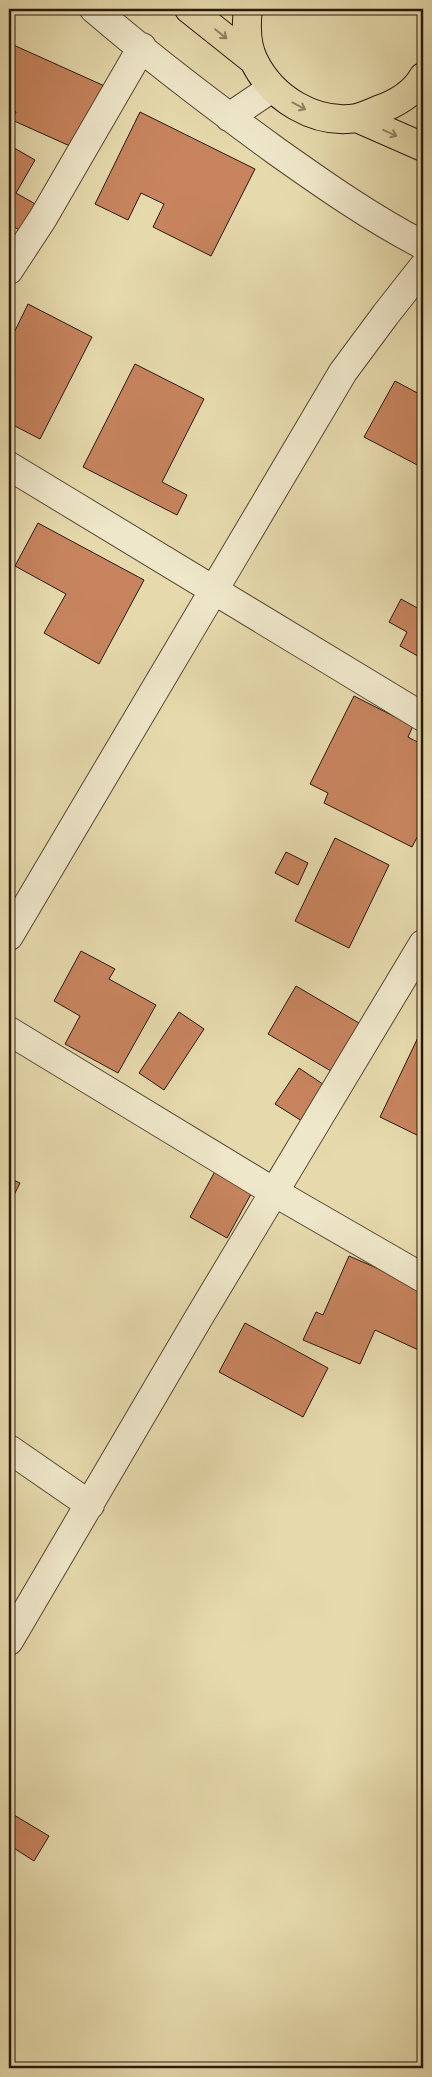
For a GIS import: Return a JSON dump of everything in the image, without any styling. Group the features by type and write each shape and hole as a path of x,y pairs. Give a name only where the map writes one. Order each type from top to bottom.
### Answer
{"highway":[{"path":"189,9 253,60 272,88 300,108 332,118 357,118 397,103 423,77"},
{"path":"248,9 246,27 253,60"},
{"path":"357,118 423,147"}],"street":[{"path":"94,9 229,117 342,198 384,224 423,244"},
{"path":"9,270 43,218 142,47"},
{"path":"229,117 272,88"},
{"path":"9,936 343,372 423,267"},
{"path":"9,466 423,717"},
{"path":"9,1641 423,944"},
{"path":"9,1032 274,1192 423,1278"},
{"path":"9,1449 90,1504"}],"building":[{"path":"9,24 15,27 9,41"},
{"path":"9,43 109,88 81,151 12,120 16,112 9,109"},
{"path":"140,112 255,169 211,256 153,227 164,204 141,193 128,220 95,204"},
{"path":"9,145 35,160 16,193 37,205 21,231 9,224"},
{"path":"28,304 92,337 40,439 9,423 9,343"},
{"path":"135,364 204,399 162,482 187,495 177,515 83,467"},
{"path":"395,381 423,396 423,468 364,437"},
{"path":"38,523 144,580 99,664 44,633 66,594 15,566"},
{"path":"401,599 423,611 423,659 400,646 407,632 389,622"},
{"path":"354,696 413,726 408,737 423,745 423,826 412,847 324,803 328,793 310,784"},
{"path":"335,838 389,865 349,948 295,921"},
{"path":"286,852 308,863 298,885 275,873"},
{"path":"81,951 115,969 109,979 156,1005 118,1073 65,1044 80,1016 54,1001"},
{"path":"296,986 381,1036 353,1084 268,1034"},
{"path":"179,1012 204,1029 164,1090 139,1073"},
{"path":"423,1027 423,1138 380,1117"},
{"path":"299,1068 339,1095 316,1130 275,1104"},
{"path":"218,1166 255,1187 227,1238 190,1217"},
{"path":"9,1178 20,1183 9,1205"},
{"path":"349,1256 423,1288 423,1352 375,1330 360,1364 303,1340 316,1312 323,1315"},
{"path":"245,1323 328,1368 303,1417 219,1372"},
{"path":"9,1812 49,1836 34,1861 9,1845"}]}
